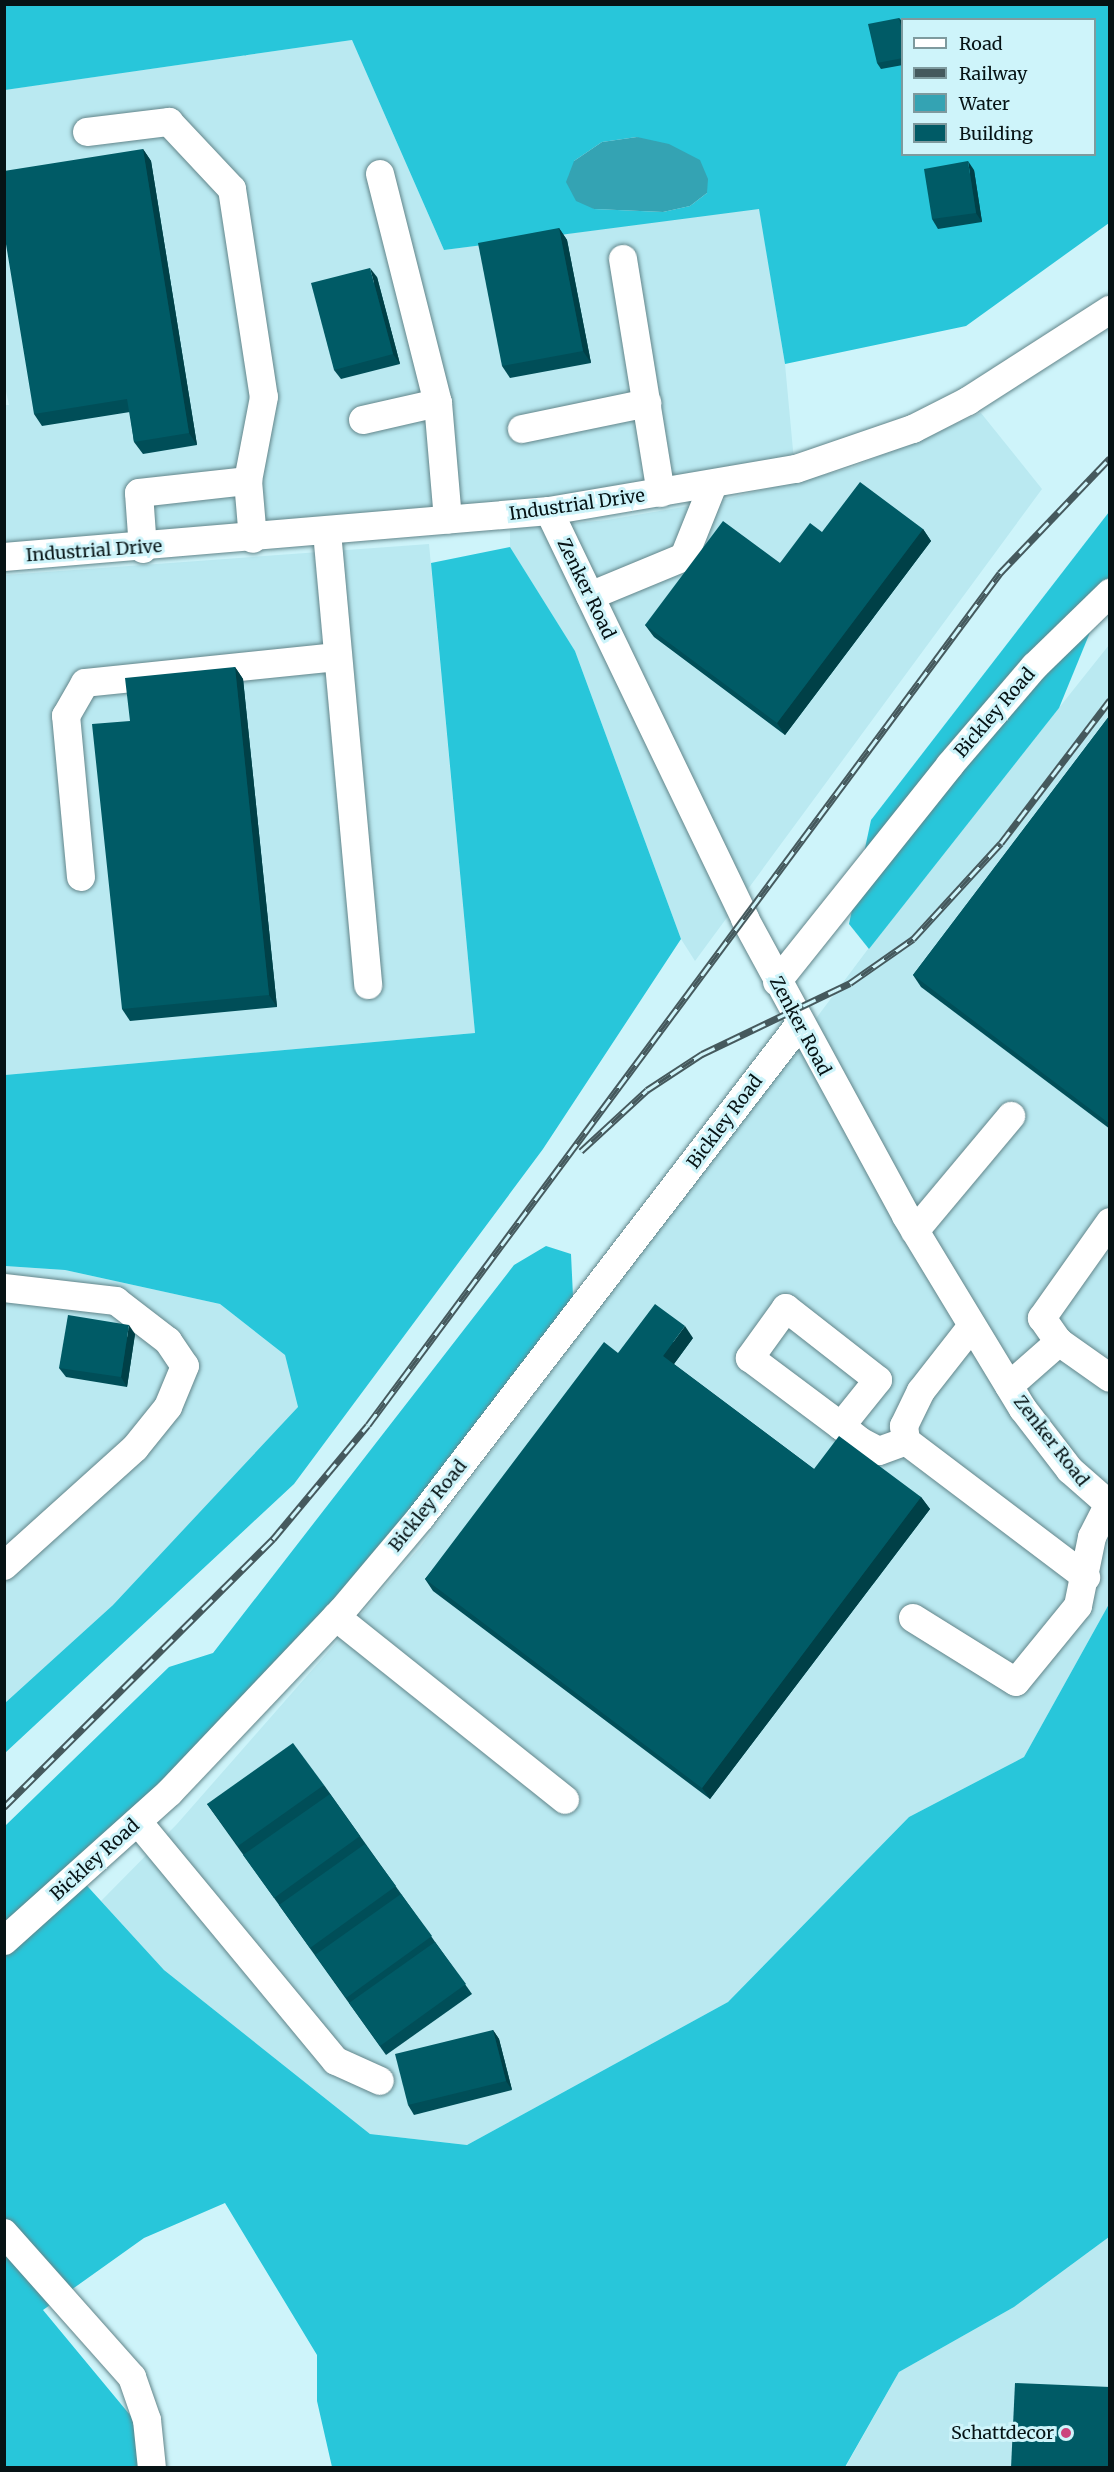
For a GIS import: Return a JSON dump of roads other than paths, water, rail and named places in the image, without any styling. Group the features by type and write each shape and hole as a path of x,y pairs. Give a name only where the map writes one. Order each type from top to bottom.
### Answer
{"street":[{"path":"87,132 169,122 232,189 264,397 248,481 253,539"},
{"path":"380,174 438,403 448,520"},
{"path":"623,259 661,493"},
{"name":"Industrial Drive","path":"4,557 143,549 549,511 796,469 913,429 968,401 1110,310"},
{"path":"363,420 438,403"},
{"path":"522,429 647,403"},
{"path":"143,549 139,493 248,481"},
{"path":"590,596 684,557 712,485"},
{"name":"Zenker Road","path":"549,511 777,982 915,1231 1009,1386 1070,1470 1109,1504"},
{"path":"327,532 368,985"},
{"name":"Bickley Road","path":"777,982 950,765 1035,666 1110,593"},
{"path":"81,877 66,716 86,683 338,657"},
{"name":"Bickley Road","path":"4,1941 138,1822 336,1617 421,1517 799,1025"},
{"path":"915,1231 1011,1116"},
{"path":"1110,1222 1042,1318 1059,1342 1110,1378"},
{"path":"4,1288 116,1301 168,1341 185,1366 168,1407 135,1448 4,1566"},
{"path":"972,1326 921,1391 904,1426 906,1441 1086,1577"},
{"path":"1009,1386 1059,1342"},
{"path":"841,1426 879,1451 906,1441"},
{"path":"913,1618 1016,1682 1078,1605 1086,1577 1092,1537 1109,1504"},
{"path":"336,1617 565,1800"},
{"path":"138,1822 336,2061 380,2082"},
{"path":"4,2233 132,2377 147,2420 152,2468"}],"water":[{"path":"637,137 669,144 700,160 708,179 707,193 690,206 663,212 594,209 576,201 566,182 574,161 602,142"}],"railway":[{"path":"4,1807 273,1539 368,1425 1000,573 1110,458"},
{"path":"581,1151 647,1090 702,1054 850,983 913,939 1001,843 1110,700"}],"place":[{"name":"Schattdecor","path":"1066,2433"}]}
